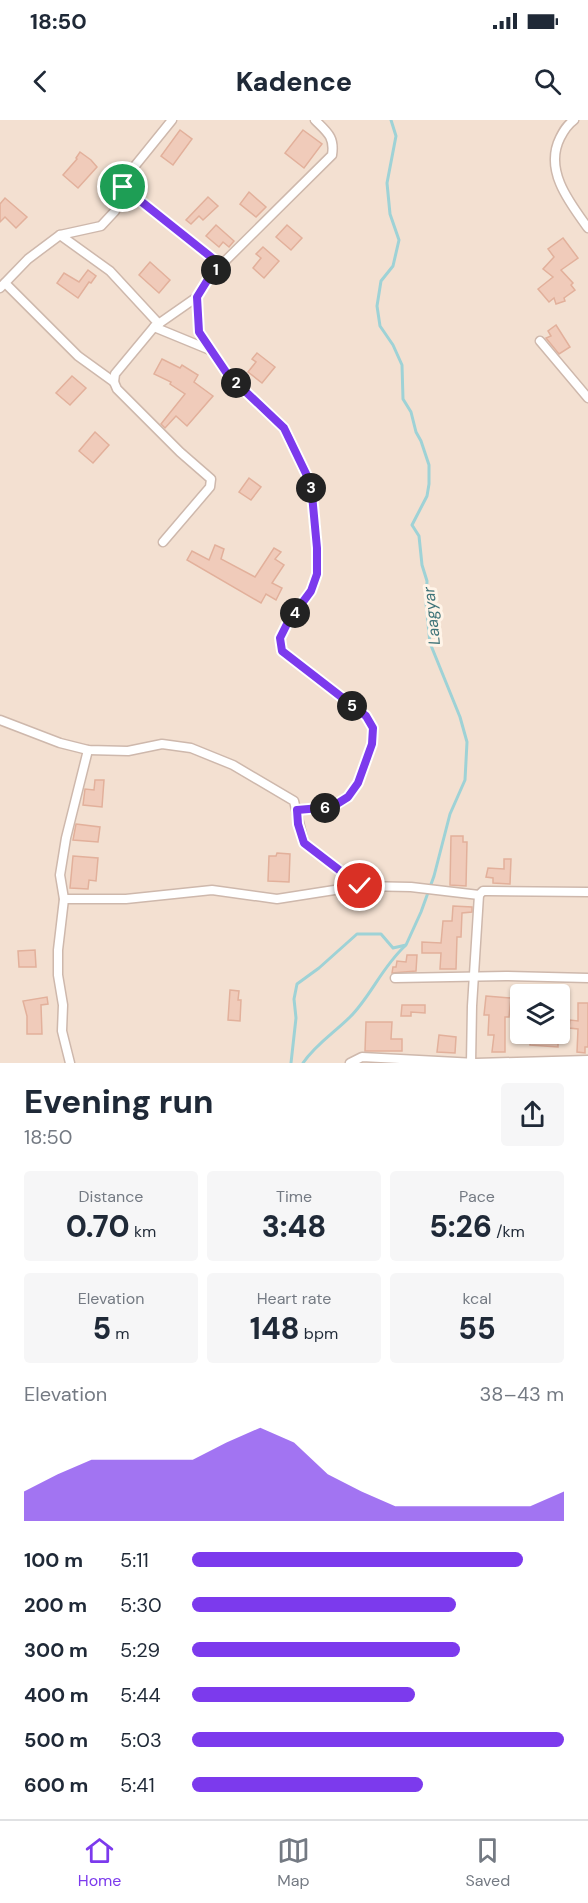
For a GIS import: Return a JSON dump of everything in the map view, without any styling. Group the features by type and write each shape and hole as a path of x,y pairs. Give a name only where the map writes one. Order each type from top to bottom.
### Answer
{"street":[{"path":"114,382 78,356 3,285 28,259 60,235 101,226 116,212 123,187 134,167 172,120"},
{"path":"163,542 210,487 211,479 117,389 114,382 115,374 157,325 197,297 210,276 332,155 334,145 330,136 315,120"},
{"path":"574,120 567,125 557,145 555,173 574,210 588,228"},
{"path":"123,187 221,265"},
{"path":"60,235 110,271 157,325 211,350"},
{"path":"197,297 199,332 228,375 284,428 311,484 317,574 311,591 288,622 280,638 282,651 366,716 373,728 369,754 358,783 348,797 332,807 297,810"},
{"path":"540,342 588,398"},
{"path":"0,720 60,743 88,750 128,751 162,744 191,748 232,765 294,801 304,843 360,886"},
{"path":"70,1063 62,1031 63,1005 58,975 58,950 64,899 60,875 66,838 88,750"},
{"path":"64,899 126,899 212,890 277,899 360,886 411,887 479,895"},
{"path":"471,1063 479,895 483,891 588,892"},
{"path":"395,978 506,976 588,978"},
{"path":"350,1063 362,1057 471,1063 588,1060"}],"shaded area":[{"path":"0,120 588,120 588,1063 0,1063"}],"building":[{"path":"180,130 192,139 173,165 161,156"},
{"path":"303,130 322,144 304,168 285,153"},
{"path":"80,152 97,167 78,188 63,175"},
{"path":"249,192 266,207 256,217 240,204"},
{"path":"208,197 218,206 203,220 199,216 191,224 186,220"},
{"path":"5,198 27,217 16,228 5,217 0,222 0,204"},
{"path":"216,225 234,241 229,247 223,242 219,247 206,236"},
{"path":"287,225 302,238 291,250 276,237"},
{"path":"563,238 578,258 561,270 573,283 571,285 575,290 564,298 565,301 556,304 554,298 549,302 538,289 553,277 543,269 554,257 548,249"},
{"path":"263,247 279,261 264,278 253,268 261,258 256,254"},
{"path":"150,262 170,280 159,293 139,275"},
{"path":"88,270 96,276 78,298 57,283 64,273 79,282"},
{"path":"556,325 570,347 559,354 546,338 551,336 548,331"},
{"path":"257,353 275,367 262,383 248,372 256,362 252,359"},
{"path":"162,359 180,368 182,365 198,375 194,382 213,396 187,426 176,416 165,428 161,424 185,394 170,384 171,382 154,374"},
{"path":"72,376 86,388 70,405 56,393"},
{"path":"95,432 109,445 93,463 79,451"},
{"path":"249,478 261,487 251,500 239,492"},
{"path":"215,545 224,549 221,559 255,577 274,548 281,552 275,559 284,565 272,583 282,588 276,600 266,594 261,603 187,560 192,551 209,560"},
{"path":"95,780 104,780 102,807 83,805 85,789 94,790"},
{"path":"76,824 100,827 98,842 73,840"},
{"path":"451,836 463,836 463,842 467,842 466,886 450,885"},
{"path":"277,853 290,854 289,882 268,881 269,856 276,856"},
{"path":"73,856 98,858 96,881 89,880 88,889 70,888"},
{"path":"504,859 511,859 510,884 493,883 493,878 486,877 488,868 504,869"},
{"path":"453,906 472,907 472,912 462,913 461,937 457,937 456,969 440,969 441,953 422,953 422,942 441,943 443,921 452,921"},
{"path":"35,950 36,967 19,967 18,951"},
{"path":"407,955 417,955 416,971 392,973 397,961 406,962"},
{"path":"230,990 239,991 240,1021 228,1020"},
{"path":"486,996 510,998 509,1017 505,1017 505,1052 492,1052 494,1035 488,1035 489,1015 484,1015"},
{"path":"47,997 48,1004 41,1005 42,1034 27,1034 27,1016 23,1001"},
{"path":"578,1003 588,1003 588,1047 585,1047 585,1053 577,1052 578,1029 570,1028 570,1020 578,1021"},
{"path":"402,1005 425,1005 425,1013 411,1012 411,1016 401,1016"},
{"path":"366,1022 392,1022 391,1039 402,1039 402,1051 365,1051"},
{"path":"439,1035 456,1037 455,1053 437,1052"},
{"path":"558,1044 558,1047 530,1045"}],"waterway":[{"name":"Laagyar","path":"291,1063 296,1018 294,999 297,984 357,934 381,934 393,948 406,945 434,876 450,814 465,780 467,742 460,717 430,643 426,603 427,581 422,565 419,536 412,525 427,496 429,465 411,412 403,399 402,365 393,345 380,326 377,306 381,281 393,266 399,240 390,214 387,183 396,136 391,120"},
{"path":"303,1063 357,1009 405,946"}],"route":[{"path":"123,187 221,265 210,276 197,297 199,332 228,375 284,428 311,484 317,574 311,591 288,622 280,638 282,651 366,716 373,728 372,744 358,783 348,797 332,807 297,810 298,824 304,843 360,886"}]}
